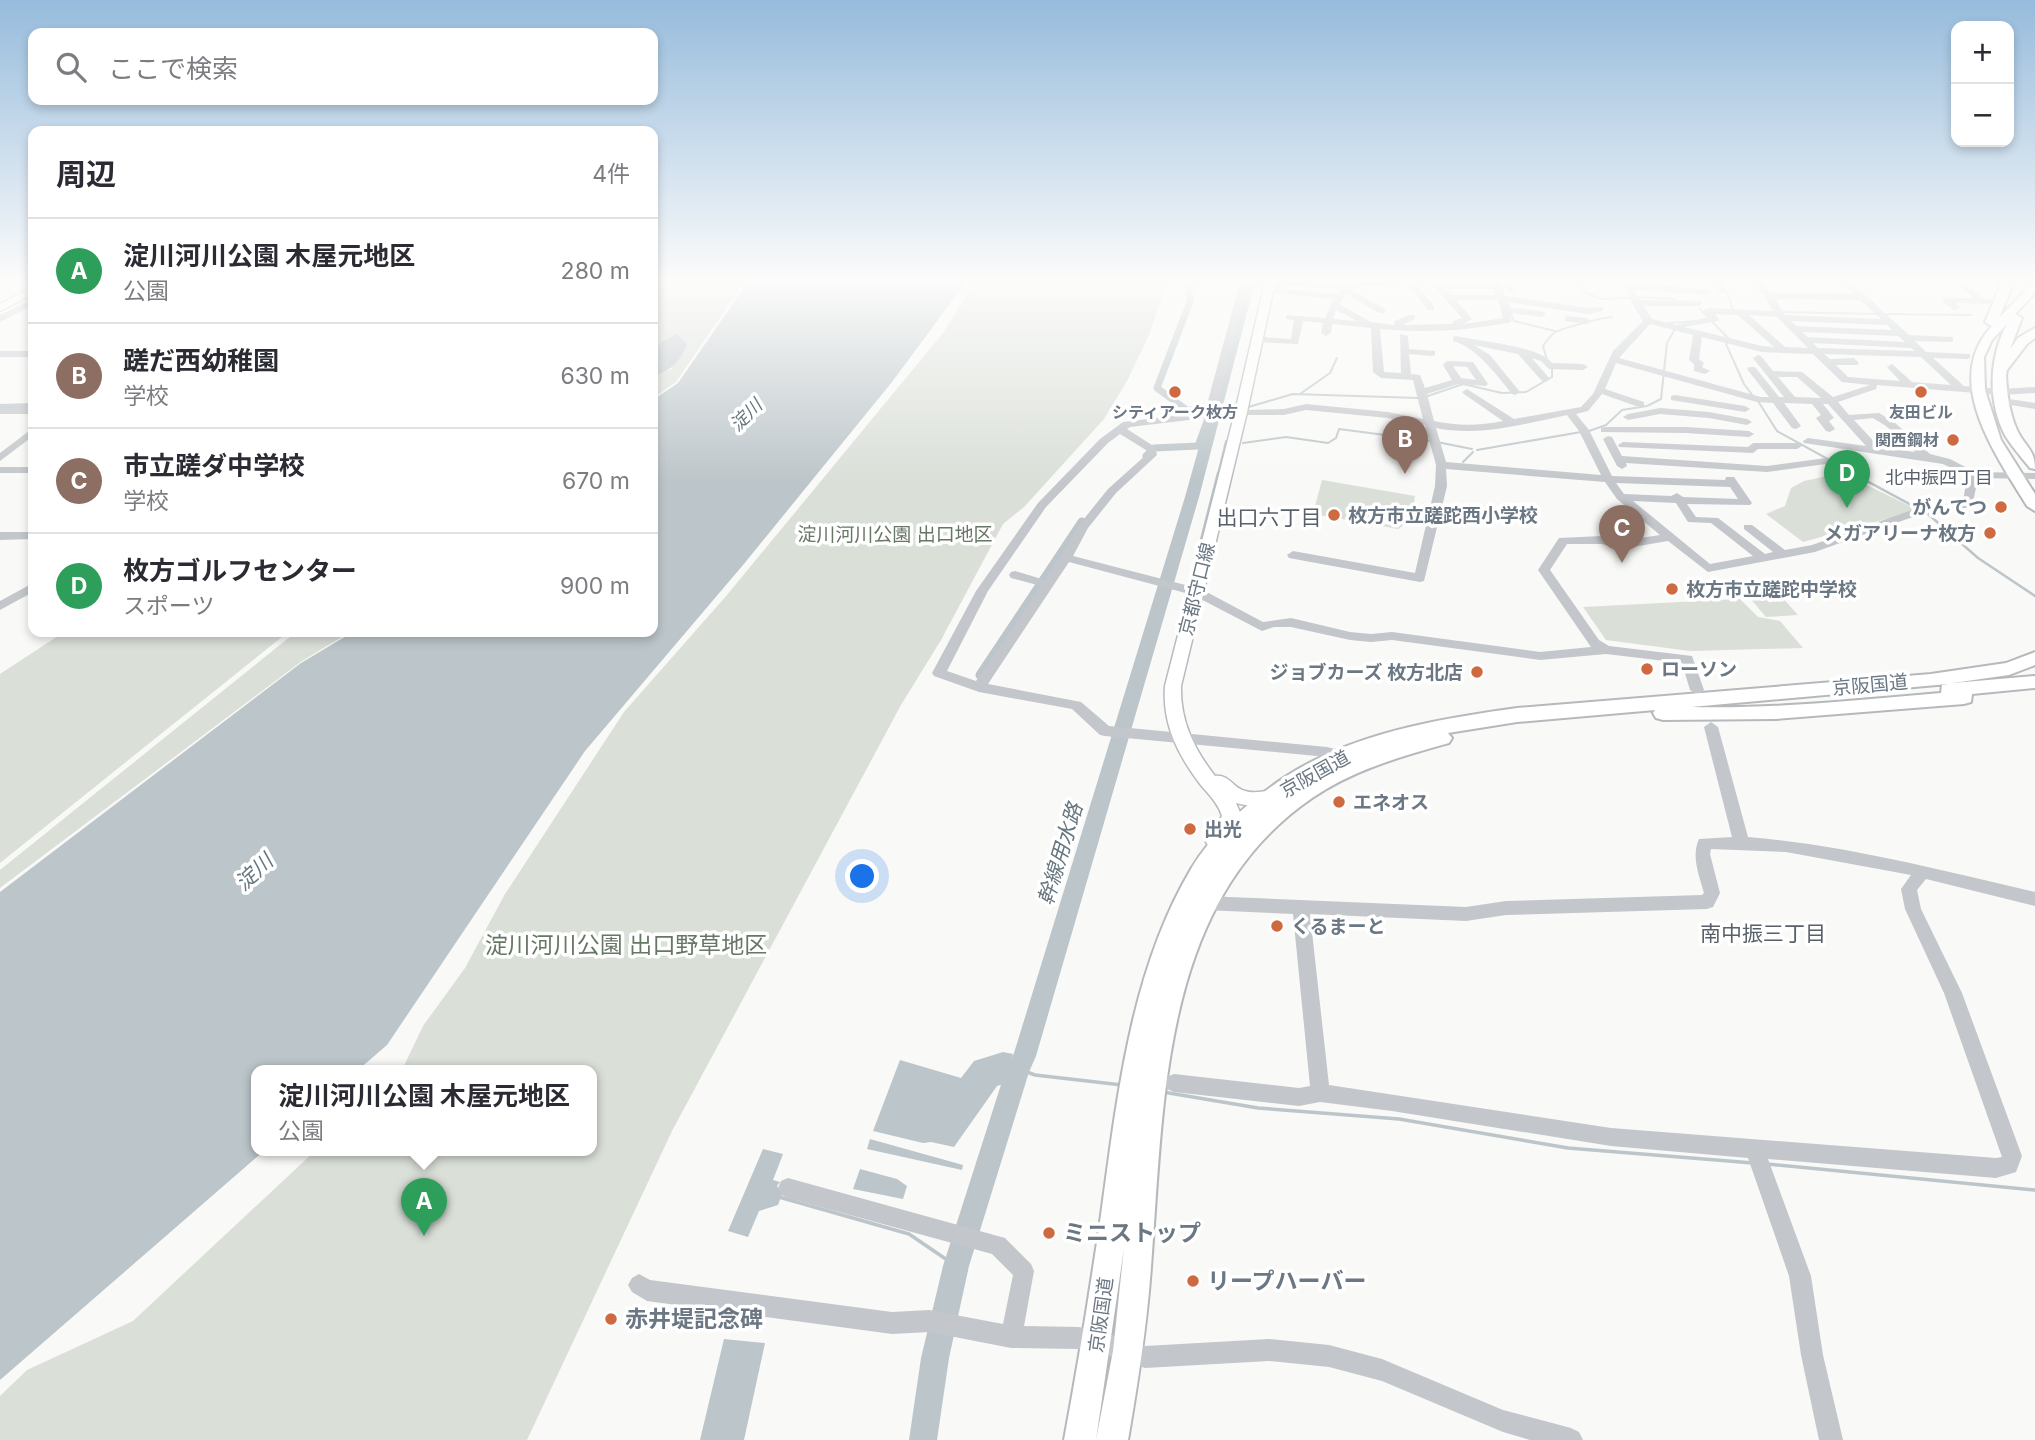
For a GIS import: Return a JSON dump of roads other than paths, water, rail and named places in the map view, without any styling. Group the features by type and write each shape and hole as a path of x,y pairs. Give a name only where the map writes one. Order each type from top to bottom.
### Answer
{"highway":[{"path":"1981,349 1978,357 1978,390 1994,440 2035,506"},
{"path":"2003,349 1999,369 2001,396 2013,447 2035,474"},
{"path":"1999,369 2004,367 2016,349"},
{"path":"2011,433 2035,455"},
{"name":"京阪国道","path":"1080,1440 1136,1143 1146,1061 1165,947 1201,872 1244,824 1274,797 1295,781 1342,756 1405,733 1457,722 1706,708 2010,669 2035,658"},
{"path":"2010,669 2035,671"},
{"name":"京阪国道","path":"1146,1061 1188,938 1225,870 1250,840 1294,800 1346,769 1395,750 1469,732 1522,724 2035,682"},
{"path":"1660,713 1706,708 1825,710 2035,691"},
{"name":"京阪国道","path":"1112,1440 1128,1351 1136,1143"}],"main road":[{"name":"京都守口線","path":"1201,872 1201,862 1232,817 1224,797 1206,779 1181,740 1171,703 1256,349"},
{"name":"京都守口線","path":"1199,767 1232,794 1250,800 1274,797"}],"street":[{"path":"1210,414 1227,349"},
{"path":"1293,555 1420,578 1441,486 1441,465 1432,424 1417,377 1378,373 1376,349"},
{"path":"1473,349 1483,355 1515,392"},
{"path":"1512,349 1544,359 1549,366 1555,368 1583,367"},
{"path":"1342,756 1327,752 1105,731 1076,705 979,687 939,673 982,591 1042,505 1104,441 1126,424 1210,414 1275,413 1306,407 1388,415 1458,429 1487,427 1584,409 1599,390 1619,349"},
{"path":"1696,349 1694,360 1699,363 1697,369 1705,371"},
{"path":"1774,349 1814,352 1849,349"},
{"path":"1812,349 1844,380 1978,390 2035,407"},
{"path":"1919,349 1961,389"},
{"path":"1943,349 1965,353"},
{"path":"1483,355 1516,350"},
{"path":"1516,350 1545,379"},
{"path":"1406,376 1405,351 1432,353"},
{"path":"0,354 28,354"},
{"path":"1758,358 1793,402"},
{"path":"1613,359 1751,397 1777,401 1831,401 1884,384"},
{"path":"1825,362 1854,364"},
{"path":"1893,367 1910,386"},
{"path":"1752,369 1796,421"},
{"path":"1771,374 1798,374 1831,401 1876,450"},
{"path":"1828,377 1849,394"},
{"path":"1423,396 1458,381"},
{"path":"1599,390 1640,404"},
{"path":"2001,396 2035,390"},
{"path":"1466,395 1511,422"},
{"path":"1751,397 1745,410 1749,434 1755,459 1767,469"},
{"path":"1675,398 1745,410"},
{"path":"1815,402 1829,418 1821,418 1830,429"},
{"path":"0,411 28,411"},
{"path":"1628,417 1660,411 1747,422"},
{"path":"1569,412 1584,430 1608,479 1621,497 1708,568 1815,548 1923,511 1968,505 1973,475"},
{"path":"1676,412 1707,465"},
{"path":"1847,418 1875,415 1890,424 1926,457"},
{"path":"1475,419 1487,427"},
{"path":"979,687 1066,558 1083,527 1112,491 1152,450 1120,429"},
{"path":"1630,480 1607,435 1686,430 1749,434"},
{"path":"1816,431 1822,443"},
{"path":"0,458 28,434"},
{"path":"1808,442 1946,461 1973,475 2017,477 2035,474"},
{"path":"1623,445 1698,448 1797,446"},
{"path":"1619,460 1767,469 1826,461"},
{"path":"1639,460 1651,481"},
{"path":"1441,465 1608,479 1734,484"},
{"path":"1621,497 1746,503 1721,466"},
{"path":"0,470 28,470"},
{"path":"1670,482 1692,520 1714,520 1762,557"},
{"path":"1748,527 1781,553"},
{"path":"0,536 28,536"},
{"path":"1606,650 1594,643 1544,570 1563,540 1602,540 1621,545 1671,537"},
{"path":"1066,558 1197,592 1262,628 1283,621 1294,621 1335,634 1380,639 1392,636 1540,656 1606,650 1693,661 1741,841"},
{"path":"1015,575 1046,584"},
{"path":"0,606 28,589"},
{"path":"1205,903 1466,914 1506,908 1707,902 1712,892 1702,854 1704,843 1741,841 1816,850 2035,899"},
{"path":"1174,1083 1299,1097 1320,1093 1392,1102 1611,1138 1758,1158 1996,1168 2009,1165 2012,1156 1953,993 1913,909 1909,889 1922,873"},
{"path":"1301,907 1320,1093"},
{"path":"1758,1158 1800,1276 1815,1368 1831,1440"},
{"path":"788,1188 998,1245 1024,1271 1012,1337"},
{"path":"639,1286 647,1290 729,1303 879,1321 929,1321 960,1325 1012,1337 1097,1341 1145,1357 1269,1350 1329,1356 1382,1370 1503,1421 1572,1440"}],"water":[{"path":"658,349 684,349 674,365 658,374"},
{"name":"淀川","path":"701,349 916,349 743,565 585,751 387,1045 364,1065 251,1065 251,1156 258,1156 0,1380 0,892 301,663 345,637 658,637 658,397 678,383"},
{"path":"1003,1052 1013,1054 1003,1084 997,1086 954,1147 873,1131 900,1060 961,1078 974,1061"},
{"path":"870,1139 963,1165 962,1170 867,1149"},
{"path":"763,1149 783,1154 773,1180 780,1182 777,1186 782,1194 778,1205 759,1211 748,1237 728,1231"},
{"path":"860,1169 897,1179 907,1186 903,1199 853,1189"},
{"path":"724,1339 765,1343 744,1440 700,1440"}],"waterway":[{"path":"1172,349 1157,388 1188,411 1203,407"},
{"name":"幹線用水路","path":"923,1440 935,1358 956,1266 1018,1069 1025,1056 1192,497 1233,349"},
{"path":"1544,349 1547,360"},
{"path":"1589,431 1606,425 1622,410 1647,406 1661,399 1666,349"},
{"path":"1728,349 1744,384 1753,396"},
{"path":"1300,394 1330,373 1337,358"},
{"path":"1425,397 1463,384 1502,393 1526,392 1552,377 1552,369"},
{"path":"1245,408 1293,394 1418,398"},
{"path":"1758,401 1777,431 1855,474"},
{"path":"0,408 28,407"},
{"path":"1146,456 1154,448 1198,446 1209,416 1217,417"},
{"path":"1243,443 1286,437 1328,443 1336,438 1339,429 1431,441"},
{"path":"1477,450 1581,432"},
{"path":"1218,474 1226,441"},
{"path":"1437,442 1472,449"},
{"path":"1463,462 1473,452"},
{"path":"1190,583 1218,473"},
{"path":"1852,473 1928,514 1978,558 2035,596"},
{"path":"980,675 1082,522"},
{"path":"1008,1065 1035,1075 1122,1085"},
{"path":"1163,1092 1258,1108 1399,1119 1568,1148 1753,1163"},
{"path":"1767,1164 2035,1190"},
{"path":"779,1197 909,1234 956,1266"}],"place":[{"name":"シティアーク枚方","path":"1175,392"},
{"name":"友田ビル","path":"1921,392"},
{"name":"関西鋼材","path":"1953,440"},
{"name":"蹉だ西幼稚園","path":"1405,474"},
{"name":"がんてつ","path":"2001,507"},
{"name":"枚方ゴルフセンター","path":"1847,508"},
{"name":"枚方市立蹉跎西小学校","path":"1334,515"},
{"name":"メガアリーナ枚方","path":"1990,533"},
{"name":"市立蹉ダ中学校","path":"1622,563"},
{"name":"枚方市立蹉跎中学校","path":"1672,589"},
{"name":"ローソン","path":"1647,669"},
{"name":"ジョブカーズ 枚方北店","path":"1477,672"},
{"name":"エネオス","path":"1339,802"},
{"name":"出光","path":"1190,829"},
{"name":"くるまーと","path":"1277,926"},
{"name":"ミニストップ","path":"1049,1233"},
{"name":"淀川河川公園 木屋元地区","path":"424,1236"},
{"name":"リープハーバー","path":"1193,1281"},
{"name":"赤井堤記念碑","path":"611,1319"}],"district":[{"name":"北中振四丁目","path":"1939,477"},
{"name":"出口六丁目","path":"1269,517"},
{"name":"南中振三丁目","path":"1763,933"}],"park label":[{"name":"淀川河川公園 出口地区","path":"895,534"},
{"name":"淀川河川公園 出口野草地区","path":"626,945"}]}
